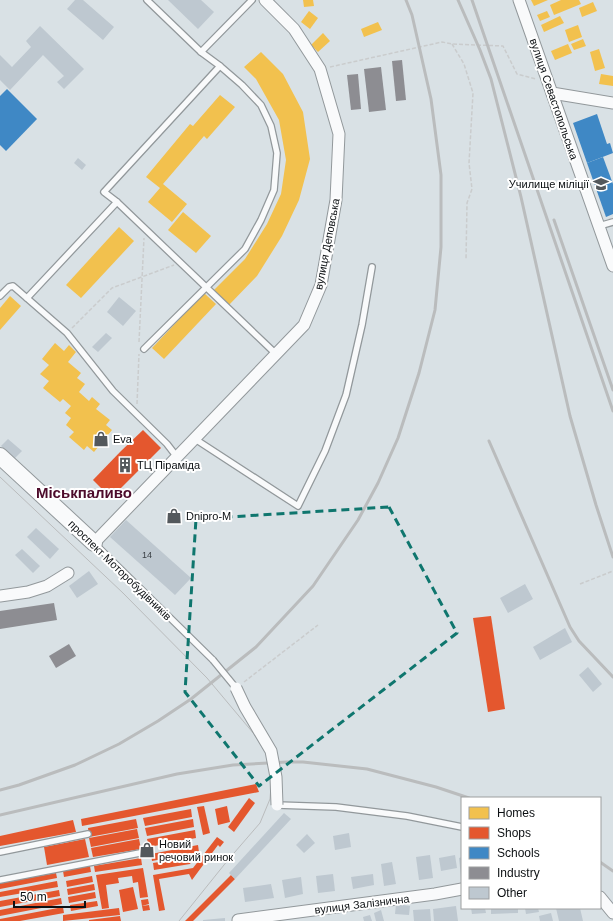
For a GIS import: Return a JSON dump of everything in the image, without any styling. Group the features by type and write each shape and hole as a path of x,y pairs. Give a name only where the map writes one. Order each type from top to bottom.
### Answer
{"street":[{"name":"вулиця Деповська","path":"94,543 304,325 321,285 336,200 339,134 320,70 294,29 265,0"},
{"name":"вулиця Севастопольська","path":"519,0 613,266"},
{"path":"550,88 613,103"},
{"name":"проспект Моторобудівників","path":"0,456 94,543"},
{"path":"0,596 28,592 47,586 68,573"},
{"path":"236,688 245,707 271,751 276,777 276,805"},
{"name":"вулиця Залізнична","path":"238,920 435,894 461,889"},
{"path":"601,898 613,913"}],"lane":[{"path":"142,347 245,249 261,220 274,190 277,154 271,126 261,105 242,85 201,52 147,0"},
{"path":"201,52 252,0"},
{"path":"220,66 104,192 117,202 276,354"},
{"path":"27,298 117,202"},
{"path":"599,226 613,222"},
{"path":"195,439 298,506 325,451 346,395 362,325 372,267"},
{"path":"0,296 9,287 13,286 66,333 112,391 167,444 178,457"},
{"name":"проспект Моторобудівників","path":"94,543 213,660 236,688"},
{"path":"276,805 336,808 407,816 461,827"},
{"path":"0,852 88,834"},
{"path":"0,880 145,852"}],"path":[{"path":"320,70 442,42 452,44 503,46 517,74 550,88"},
{"path":"452,44 464,64 473,93 469,163 472,189 467,203 466,260"},
{"path":"142,347 144,228"},
{"path":"66,333 112,288 181,263"},
{"path":"136,414 139,353"},
{"path":"580,584 613,571"},
{"path":"236,688 318,625"}],"highlighted area":[{"path":"389,507 457,633 259,786 185,692 196,519"}],"building: Homes":[{"path":"303,0 313,0 314,6 304,7"},
{"path":"531,0 548,0 534,6"},
{"path":"561,0 579,0 581,4 554,15 550,5"},
{"path":"593,2 597,11 582,17 579,8"},
{"path":"309,11 318,18 310,29 301,22"},
{"path":"547,11 550,17 540,21 537,15"},
{"path":"560,16 564,23 544,32 541,25"},
{"path":"378,22 382,30 364,37 361,29"},
{"path":"578,25 582,37 569,42 565,30"},
{"path":"323,33 330,41 318,52 311,45"},
{"path":"583,39 586,46 574,50 571,44"},
{"path":"568,44 572,53 555,60 551,51"},
{"path":"599,49 605,68 595,71 590,52"},
{"path":"261,52 283,74 303,112 310,159 299,200 282,236 257,276 228,306 214,290 245,259 267,224 281,194 286,160 279,120 256,79 244,67"},
{"path":"601,74 613,76 613,86 599,84"},
{"path":"220,95 235,107 207,139 204,136 163,184 187,204 172,222 148,202 160,188 146,177 190,124 193,126"},
{"path":"183,212 211,236 196,253 168,230"},
{"path":"119,227 134,241 81,298 66,285"},
{"path":"204,293 216,304 164,359 152,348"},
{"path":"10,296 21,306 0,330 0,308"},
{"path":"55,343 64,351 69,345 76,352 68,362 81,373 77,378 85,384 79,392 89,401 92,397 100,404 96,409 110,420 106,425 112,430 94,452 87,446 84,450 69,437 74,432 66,425 71,418 65,413 71,406 63,399 60,402 43,388 49,381 40,374 49,365 42,359"}],"building: Shops":[{"name":"ТЦ Піраміда","path":"143,430 161,448 111,498 93,480"},
{"path":"491,616 505,709 488,712 473,618"},
{"path":"256,784 259,792 82,826 81,819"},
{"path":"249,798 255,803 234,832 228,827"},
{"path":"204,806 210,833 203,835 197,807"},
{"path":"227,806 230,822 218,825 215,809"},
{"path":"191,809 192,817 145,826 143,818"},
{"path":"136,819 138,828 89,837 88,828"},
{"path":"193,819 194,827 147,836 145,828"},
{"path":"73,820 76,832 0,846 0,836"},
{"path":"137,829 139,838 91,847 89,838"},
{"path":"195,830 196,838 149,847 147,839"},
{"path":"217,837 224,842 220,847 218,845 192,880 189,874 159,879 165,910 159,911 153,875 193,868"},
{"path":"85,839 89,857 47,865 44,847"},
{"path":"139,839 141,849 93,857 91,848"},
{"path":"198,845 199,852 152,861 151,854"},
{"path":"195,856 190,864 154,870 153,863"},
{"path":"141,858 142,865 95,872 94,866"},
{"path":"90,866 91,872 64,877 63,871"},
{"path":"143,868 148,897 140,898 138,882 133,883 132,876 118,878 119,883 106,885 109,908 102,909 96,875"},
{"path":"56,873 57,878 0,889 0,883"},
{"path":"231,875 235,879 193,921 185,921"},
{"path":"92,876 93,882 67,887 66,881"},
{"path":"57,881 58,887 0,897 0,892"},
{"path":"94,884 95,890 68,895 67,889"},
{"path":"133,887 138,909 123,912 119,890"},
{"path":"59,890 60,896 0,907 0,901"},
{"path":"95,892 96,898 69,903 68,897"},
{"path":"61,898 62,904 0,916 0,910"},
{"path":"148,899 149,904 142,906 141,900"},
{"path":"97,901 98,906 71,911 70,905"},
{"path":"149,905 150,910 143,911 142,906"},
{"path":"63,907 64,913 20,921 0,921 0,919"},
{"path":"119,908 120,915 63,921 63,915"},
{"path":"120,916 121,921 89,921 89,920"}],"building: Schools":[{"path":"7,89 37,119 6,151 0,145 0,96"},
{"path":"597,114 607,144 610,143 613,153 587,163 573,123"},
{"path":"603,157 613,184 613,214 606,217 587,163"}],"building: Industry":[{"path":"402,60 406,100 396,101 392,61"},
{"path":"381,67 386,110 369,112 364,69"},
{"path":"358,74 361,109 351,110 347,75"},
{"path":"54,603 57,620 0,629 0,611"},
{"path":"69,644 76,656 56,668 49,656"}],"building: Other":[{"path":"75,0 83,0 114,27 103,40 67,9"},
{"path":"168,0 201,0 214,12 198,29"},
{"path":"40,26 84,69 64,89 57,82 64,76 43,55 10,90 0,80 0,55 12,67 31,47 26,41"},
{"path":"78,158 86,165 82,170 74,163"},
{"path":"119,297 136,311 123,326 107,312"},
{"path":"106,333 112,338 98,352 92,347"},
{"path":"8,439 22,451 15,458 1,446"},
{"path":"126,520 191,578 175,595 110,537"},
{"path":"36,528 59,549 50,559 27,537"},
{"path":"22,549 40,566 33,573 15,555"},
{"path":"89,571 98,584 77,598 69,586"},
{"path":"525,584 533,599 508,613 500,598"},
{"path":"565,628 572,642 540,660 533,647"},
{"path":"588,667 602,684 593,692 579,675"},
{"path":"284,813 291,819 235,879 229,873"},
{"path":"349,833 351,847 335,850 333,836"},
{"path":"307,834 315,843 304,853 296,845"},
{"path":"430,855 433,878 419,880 416,857"},
{"path":"455,855 457,868 441,871 439,858"},
{"path":"461,857 461,877 459,858"},
{"path":"392,862 396,884 384,886 381,864"},
{"path":"333,874 335,891 318,893 316,876"},
{"path":"373,874 374,885 353,889 351,877"},
{"path":"301,877 303,894 285,898 282,880"},
{"path":"271,884 274,898 245,902 243,888"},
{"path":"396,904 410,906 409,915 395,914"},
{"path":"456,906 458,921 434,921 433,909"},
{"path":"430,909 431,921 414,921 413,910"},
{"path":"471,909 485,909 486,913 472,914"},
{"path":"491,909 518,909 518,913 491,914"},
{"path":"525,909 538,909 539,912 526,914"},
{"path":"556,909 580,909 583,921 559,921"},
{"path":"381,910 384,921 376,921 374,913"},
{"path":"551,913 553,921 540,921 539,916"},
{"path":"370,915 372,921 364,921 363,917"},
{"path":"225,918 225,921 203,921 203,920"}],"tram line":[{"path":"0,477 123,593 207,678 254,734 267,755 272,774 270,799 260,823 179,921"}],"railway":[{"path":"0,790 19,785 75,765 119,744 191,699 256,647 313,586 358,520 378,483 398,438 419,373 435,310 441,247 441,175 431,99 412,15 406,0"},
{"path":"458,0 491,79 521,197 570,416 613,557"},
{"path":"472,0 613,411"},
{"path":"554,220 613,390"},
{"path":"489,441 570,627 579,641 613,677"},
{"path":"0,815 177,774 233,765 287,762 303,762 367,769 436,787 466,797"},
{"path":"601,863 613,871"}],"place":[{"name":"Училище міліції","path":"601,184"},
{"name":"Eva","path":"101,439"},
{"name":"ТЦ Піраміда","path":"125,465"},
{"name":"Dnipro-M","path":"174,516"},
{"name":"Новий речовий ринок","path":"147,850"}],"district":[{"name":"Міськпаливо","path":"84,492"}]}
